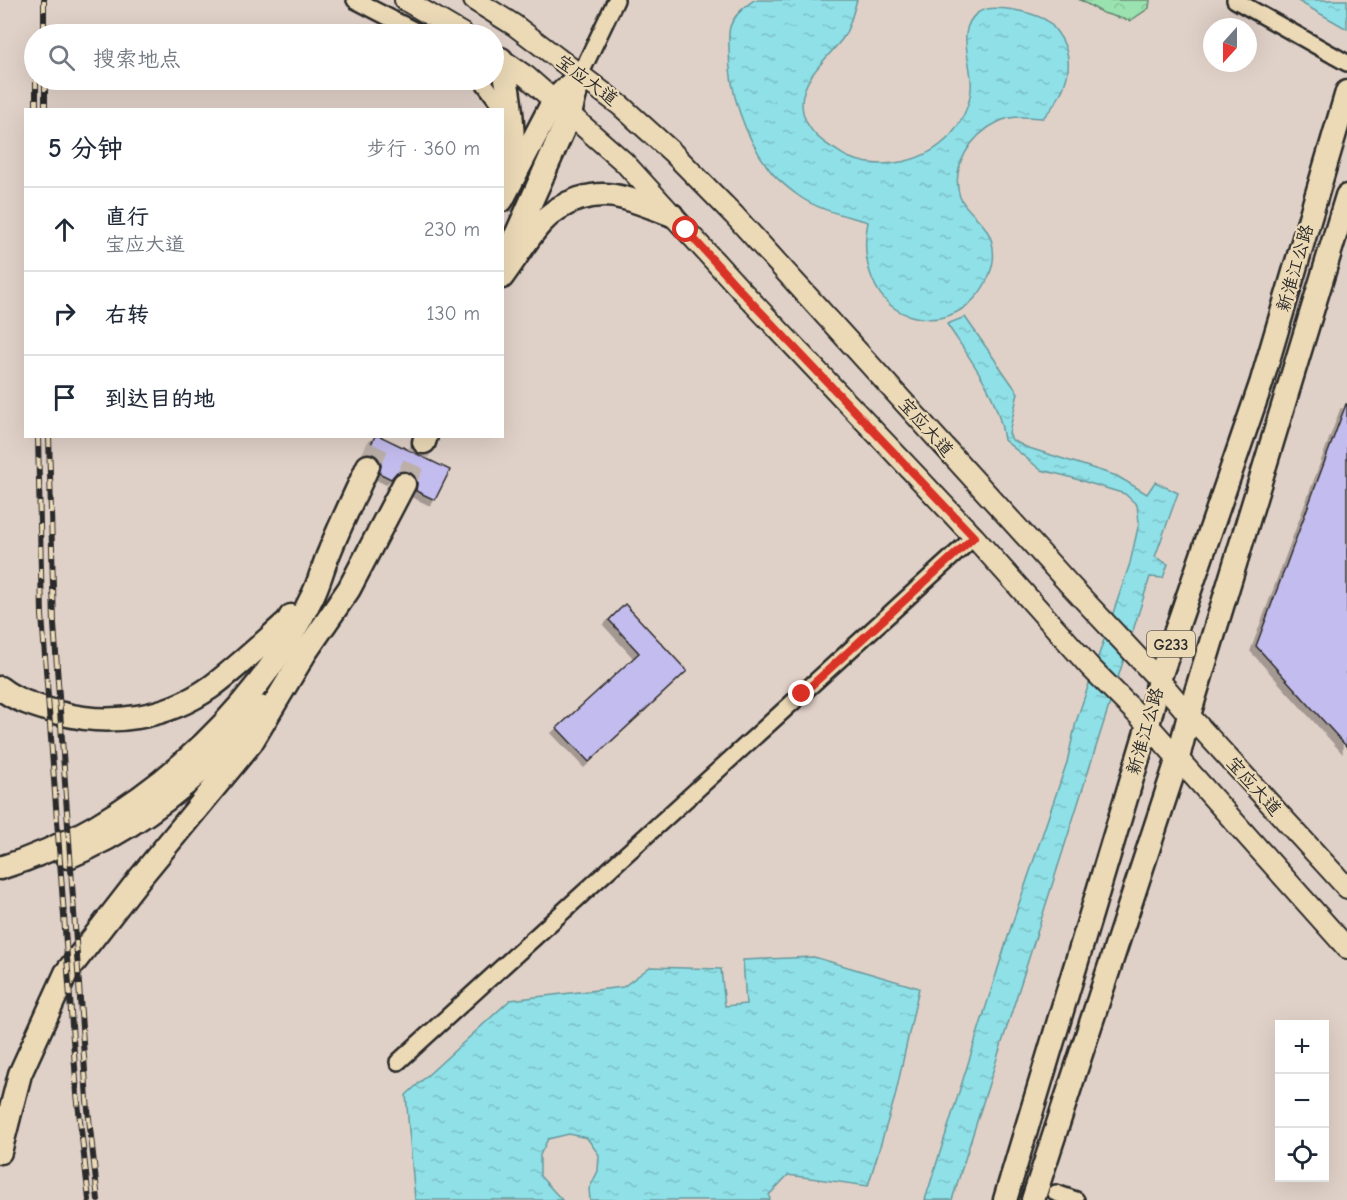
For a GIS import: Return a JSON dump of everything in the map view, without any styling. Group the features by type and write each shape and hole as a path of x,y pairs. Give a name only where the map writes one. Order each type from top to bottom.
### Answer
{"highway":[{"path":"504,73 508,83 513,121 513,179"},
{"path":"504,196 580,75"},
{"name":"新淮江公路","path":"1005,1200 1148,725 1159,680 1261,384 1347,92"},
{"path":"504,261 562,107"},
{"path":"504,274 541,224 561,207 579,198 598,195 622,197 672,215"},
{"name":"新淮江公路","path":"1033,1200 1178,758 1189,715 1347,196"},
{"path":"0,882 18,877 83,843 156,786 218,731 264,677 313,595 329,553 369,466"},
{"path":"0,1152 20,1074 66,973 139,879 251,743 305,653 349,589 404,484"},
{"path":"0,688 37,707 81,719 133,718 171,709 211,687 288,621 329,553"},
{"path":"0,868 125,828 168,798 227,746 305,653"}],"main road":[{"path":"405,0 446,24"},
{"name":"宝应大道","path":"474,0 514,25 621,106 734,215 1347,888"},
{"name":"宝应大道","path":"504,61 527,77 624,162 740,290 974,537 1091,668 1148,725 1347,948"}],"street":[{"path":"355,0 402,24"},
{"path":"580,75 616,0"},
{"path":"1235,0 1347,63"},
{"path":"490,90 503,108"},
{"path":"504,109 513,121"},
{"path":"398,1062 974,537"},
{"path":"1056,1193 1076,1200"}],"green space":[{"path":"1080,0 1150,0 1149,8 1130,21 1103,13"}],"water":[{"path":"754,0 857,0 845,34 811,76 803,93 802,103 807,123 825,143 847,157 877,164 904,162 917,158 941,144 955,130 964,114 970,95 971,79 966,48 967,28 971,19 979,12 993,8 1021,11 1046,20 1057,32 1064,43 1068,66 1063,88 1051,109 1043,118 1009,118 988,128 971,144 961,164 958,174 960,197 986,229 993,253 989,277 975,298 965,307 946,317 925,318 901,312 889,304 880,293 868,266 866,236 868,222 830,211 804,200 778,179 760,156 740,113 730,66 730,27 743,8"},
{"path":"1296,0 1347,0 1347,29"},
{"path":"965,317 1018,393 1009,433 1012,440 1026,447 1117,476 1147,494 1155,482 1178,493 1155,557 1168,564 1163,578 1150,577 952,1200 925,1200 1012,924 1067,762 1076,722 1130,563 1139,523 1137,505 1125,494 1041,470 1004,440 1001,423 990,393 947,324"},
{"path":"814,957 919,988 895,1097 868,1186 788,1175 769,1195 770,1200 590,1200 589,1189 598,1171 599,1155 587,1138 569,1134 548,1139 540,1155 540,1176 562,1200 415,1200 406,1095 510,1000 623,987 650,967 721,969 725,1006 746,1004 743,960"}],"building":[{"path":"1347,404 1347,747 1256,646"},
{"path":"374,438 384,438 450,470 435,500 416,491 416,477 410,472 397,472 391,479 379,473 381,465 379,459 374,454 367,453"},
{"path":"625,604 687,671 589,762 557,728 639,653 609,620"}],"tunnel":[{"path":"368,466 382,438"},
{"path":"404,484 424,442"}],"railway":[{"path":"44,0 44,24"},
{"path":"36,90 36,108"},
{"path":"45,90 45,108"},
{"path":"38,438 42,615 77,1094 89,1200"},
{"path":"49,438 54,624 87,1100 98,1200"}],"route":[{"path":"686,230 974,537 802,694"}]}
